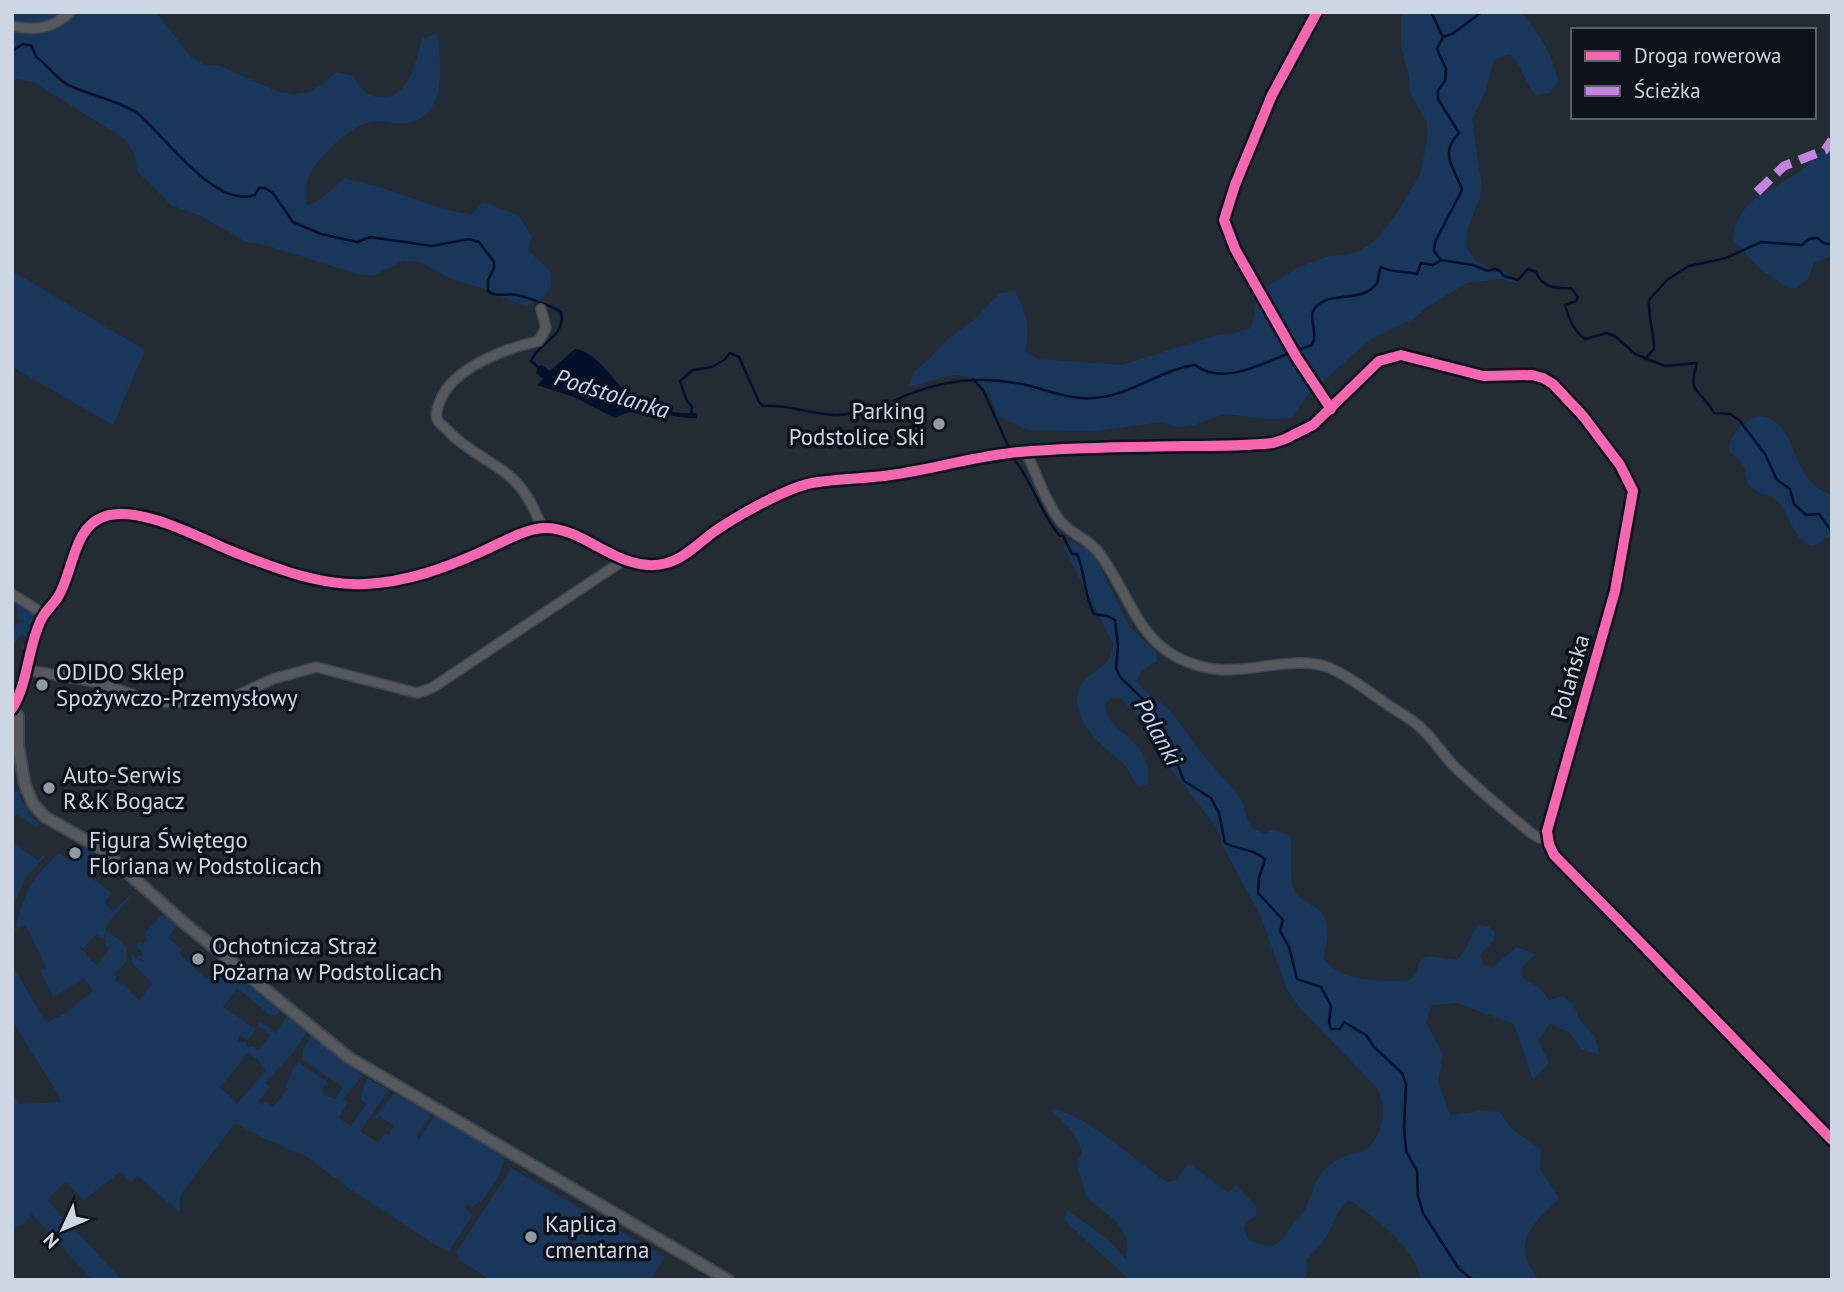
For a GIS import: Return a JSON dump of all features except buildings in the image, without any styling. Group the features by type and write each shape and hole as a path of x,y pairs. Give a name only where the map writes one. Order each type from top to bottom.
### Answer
{"street":[{"path":"12,26 30,30 47,27 70,12"},
{"path":"1317,12 1272,95 1235,185 1224,220 1235,249 1251,278 1297,358 1331,409"},
{"path":"541,309 546,328 539,341 520,345 485,359 462,374 444,389 436,412 438,421 464,447 514,480 531,501 542,528 521,534 444,568 401,581 363,584 325,582 284,571 159,520 136,514 100,517 79,540 62,590 39,623 23,688 12,710 18,716 18,745 29,798 45,817 100,848 184,923 348,1057 728,1280"},
{"name":"Polańska","path":"542,528 562,530 624,560 647,566 668,563 717,530 794,488 809,483 890,475 962,460 1026,452 1273,443 1313,425 1379,361 1401,355 1483,376 1532,375 1543,378 1553,384 1583,415 1620,465 1633,491 1615,591 1547,831 1548,839"},
{"path":"1026,452 1057,516 1074,534 1098,551 1144,631 1156,642 1177,657 1196,665 1214,668 1231,670 1291,664 1328,667 1422,728 1452,765 1485,795 1531,833 1548,839 1553,855 1832,1140"},
{"path":"27,670 96,682 142,698 171,703 229,698 273,680 316,667 417,694 432,688 624,560"},
{"path":"12,594 44,614"}],"shaded area":[{"path":"12,12 156,12 191,57 205,65 221,66 278,92 295,94 311,92 337,72 353,76 362,88 373,96 392,95 406,84 422,39 437,33 439,87 430,111 420,119 407,123 370,122 345,135 320,159 310,174 306,193 307,205 323,197 345,178 460,212 472,214 483,202 518,215 532,236 528,250 550,271 551,287 542,299 527,306 450,279 421,262 403,261 373,276 357,274 262,244 246,242 201,216 171,205 137,171 135,155 126,140 34,82 17,79 12,82"},
{"path":"1401,12 1521,12 1539,36 1552,61 1558,80 1550,93 1535,95 1510,54 1494,60 1486,90 1472,120 1481,182 1480,198 1467,230 1466,246 1475,260 1488,267 1503,270 1516,282 1499,279 1467,283 1425,308 1414,319 1371,339 1310,392 1291,418 1224,414 1194,425 1178,427 1162,422 1096,431 1027,430 997,416 990,396 978,382 970,378 951,376 908,386 914,371 950,337 975,319 999,293 1015,291 1026,320 1028,334 1025,351 1038,359 1122,365 1217,335 1251,328 1258,296 1271,284 1299,267 1329,256 1360,251 1375,241 1395,216 1420,175 1427,141 1427,123 1410,93 1401,45"},
{"path":"1832,142 1832,256 1814,263 1808,279 1794,289 1768,275 1733,240 1736,226 1740,215 1754,200 1799,171"},
{"path":"12,271 145,350 113,425 12,367"},
{"path":"1757,416 1771,419 1781,427 1807,477 1817,487 1832,495 1832,538 1825,538 1819,544 1811,546 1798,536 1780,504 1749,485 1743,465 1729,451 1738,429"},
{"path":"1071,541 1089,549 1095,556 1129,626 1156,652 1157,661 1141,672 1137,681 1173,714 1216,771 1235,791 1252,826 1264,834 1273,829 1291,836 1293,886 1300,897 1319,911 1326,921 1324,960 1332,968 1364,979 1410,980 1417,972 1419,962 1427,956 1457,960 1478,925 1488,926 1495,932 1493,941 1480,955 1483,964 1493,967 1517,947 1535,954 1522,968 1522,978 1539,987 1549,1000 1563,996 1573,1004 1581,1022 1595,1037 1600,1055 1581,1049 1569,1032 1550,1024 1538,1040 1549,1062 1533,1080 1514,1024 1456,1003 1432,1005 1426,1022 1443,1054 1438,1081 1450,1115 1480,1111 1500,1112 1511,1128 1541,1150 1540,1169 1559,1198 1533,1226 1525,1245 1530,1267 1539,1280 1420,1280 1418,1269 1404,1246 1381,1224 1349,1200 1340,1209 1322,1243 1307,1259 1306,1280 1130,1280 1064,1220 1067,1210 1106,1238 1126,1259 1127,1239 1123,1230 1086,1196 1078,1167 1082,1153 1080,1146 1069,1129 1050,1109 1064,1112 1094,1128 1167,1182 1177,1180 1188,1163 1228,1192 1236,1185 1256,1206 1256,1216 1247,1221 1244,1229 1247,1238 1267,1246 1277,1244 1302,1213 1318,1178 1330,1164 1369,1148 1381,1127 1383,1112 1378,1089 1300,1008 1287,990 1261,917 1224,848 1217,828 1164,760 1144,722 1121,699 1110,698 1105,705 1114,724 1144,756 1148,784 1138,787 1127,768 1096,739 1083,722 1077,702 1078,693 1089,676 1108,659 1113,643 1063,546"},
{"path":"12,596 36,615 29,652 21,649 27,639 23,634 18,637 12,649 15,626 20,621 16,617 19,612 12,603"},
{"path":"21,790 20,798 33,819 40,824 36,827 18,815 12,816 12,793"},
{"path":"16,844 38,861 43,855 45,857 26,877 12,907 12,845"},
{"path":"85,846 104,861 92,878 112,893 104,902 113,911 134,892 108,923 103,939 97,934 84,947 80,947 97,965 109,949 104,943 111,940 104,942 107,930 127,947 126,962 114,974 117,977 115,980 139,1000 153,984 132,963 131,954 144,961 133,952 141,957 143,954 136,946 139,942 143,944 147,941 145,933 164,913 178,924 168,938 182,950 179,953 206,979 223,963 281,1010 276,1016 269,1014 237,988 223,1007 256,1029 248,1040 240,1036 238,1042 246,1042 249,1048 252,1046 259,1050 271,1035 258,1026 260,1022 274,1030 275,1034 287,1016 307,1032 292,1054 265,1083 270,1087 259,1101 263,1105 266,1102 273,1107 288,1089 286,1086 295,1064 299,1063 328,1082 322,1090 324,1095 335,1099 343,1087 303,1060 303,1050 311,1036 363,1075 343,1099 348,1102 339,1118 351,1126 366,1104 360,1099 367,1078 389,1090 360,1131 378,1143 385,1133 389,1135 394,1126 380,1116 377,1120 375,1117 395,1093 431,1114 417,1137 419,1140 435,1116 505,1157 499,1176 481,1203 478,1202 473,1207 467,1204 465,1207 473,1215 450,1249 447,1251 434,1244 307,1157 235,1123 181,1194 179,1212 138,1176 131,1182 120,1172 84,1200 66,1182 47,1200 122,1280 92,1280 32,1214 26,1222 12,1229 12,1092 19,1104 60,1102 59,1096 12,1020 12,965 46,1023 65,1013 93,991 84,978 54,997 40,971 46,967 26,925 15,930 26,894 41,871 59,853 69,861","holes":["248,1053 266,1070 237,1104 220,1087"]},
{"path":"511,1168 665,1257 650,1280 491,1280 459,1260 457,1251"}],"water":[{"path":"575,349 591,355 636,399 661,410 696,413 697,418 636,411 615,418 574,397 537,385 543,379 536,373 538,366 542,365 550,371"}],"waterway":[{"path":"1431,12 1443,37"},
{"name":"Podstolanka","path":"1441,260 1434,251 1435,242 1462,190 1449,155 1453,141 1459,133 1438,99 1438,90 1445,81 1446,69 1437,49 1443,37 1452,34 1482,12"},
{"name":"Podstolanka","path":"12,51 23,44 32,46 36,57 63,82 137,113 207,181 223,191 239,196 255,195 259,188 265,188 273,193 293,222 321,234 357,242 370,237 432,246 469,239 479,242 494,262 488,280 488,291 521,296 561,312 556,334 539,349 531,361 540,369"},
{"path":"1645,359 1654,349 1649,300 1667,280 1689,266 1726,258 1761,242 1802,245 1809,239 1817,238 1825,244 1832,244"},
{"path":"1441,260 1473,265 1488,271 1495,269 1504,276 1518,280 1528,269 1536,272 1546,284 1571,288 1578,297 1576,301 1565,305 1572,324 1585,339 1607,333 1616,337 1635,354 1665,366 1697,363 1693,381 1696,391 1714,413 1730,414 1739,420 1765,454 1777,480 1790,489 1794,504 1806,515 1819,514 1832,532"},
{"name":"Podstolanka","path":"1298,350 1312,345 1313,312 1321,303 1371,289 1377,283 1381,267 1417,274 1421,263 1433,265 1441,260"},
{"name":"Podstolanka","path":"691,414 692,407 680,381 693,370 712,367 730,353 739,357 763,406 781,406 835,415 884,405"},
{"name":"Podstolanka","path":"893,401 926,388 977,380 1012,382 1069,396 1093,398 1120,393 1169,372 1195,365 1217,374 1229,373 1242,371 1290,353"},
{"name":"Polanki","path":"973,379 983,390 1010,450"},
{"name":"Polanki","path":"1013,458 1053,528 1063,536 1072,554 1077,554 1094,614 1115,620 1118,646 1116,669 1121,678 1145,701 1167,739 1184,781 1211,798 1219,813 1225,843 1265,859 1258,893 1283,920 1280,931 1289,947 1297,979 1321,987 1331,1006 1331,1029 1340,1029 1344,1022 1366,1035 1374,1047 1402,1073 1406,1084 1406,1151 1417,1171 1418,1196 1423,1213 1459,1269 1473,1280"}],"marked path":[{"path":"1757,192 1784,166 1825,150 1832,140"}],"cycle path":[{"path":"1317,12 1272,95 1235,185 1224,220 1235,249 1297,358 1331,409"},
{"path":"12,709 22,687 41,620 63,587 85,531 103,517 118,514 153,519 286,571 317,580 349,584 381,583 426,573 521,534 544,528 574,535 634,563 650,565 667,563 680,557 715,531 749,511 789,490 812,483 891,475 1019,452 1273,443 1313,425 1379,361 1401,355 1483,376 1532,375 1553,384 1583,416 1620,465 1633,491 1615,591 1547,831 1549,844 1554,855 1832,1140"}],"place":[{"name":"Parking Podstolice Ski","path":"939,424"},
{"name":"ODIDO Sklep Spożywczo-Przemysłowy","path":"42,685"},
{"name":"Auto-Serwis R&K Bogacz","path":"49,788"},
{"name":"Figura Świętego Floriana w Podstolicach","path":"75,853"},
{"name":"Ochotnicza Straż Pożarna w Podstolicach","path":"198,959"},
{"name":"Kaplica cmentarna","path":"531,1237"}]}
